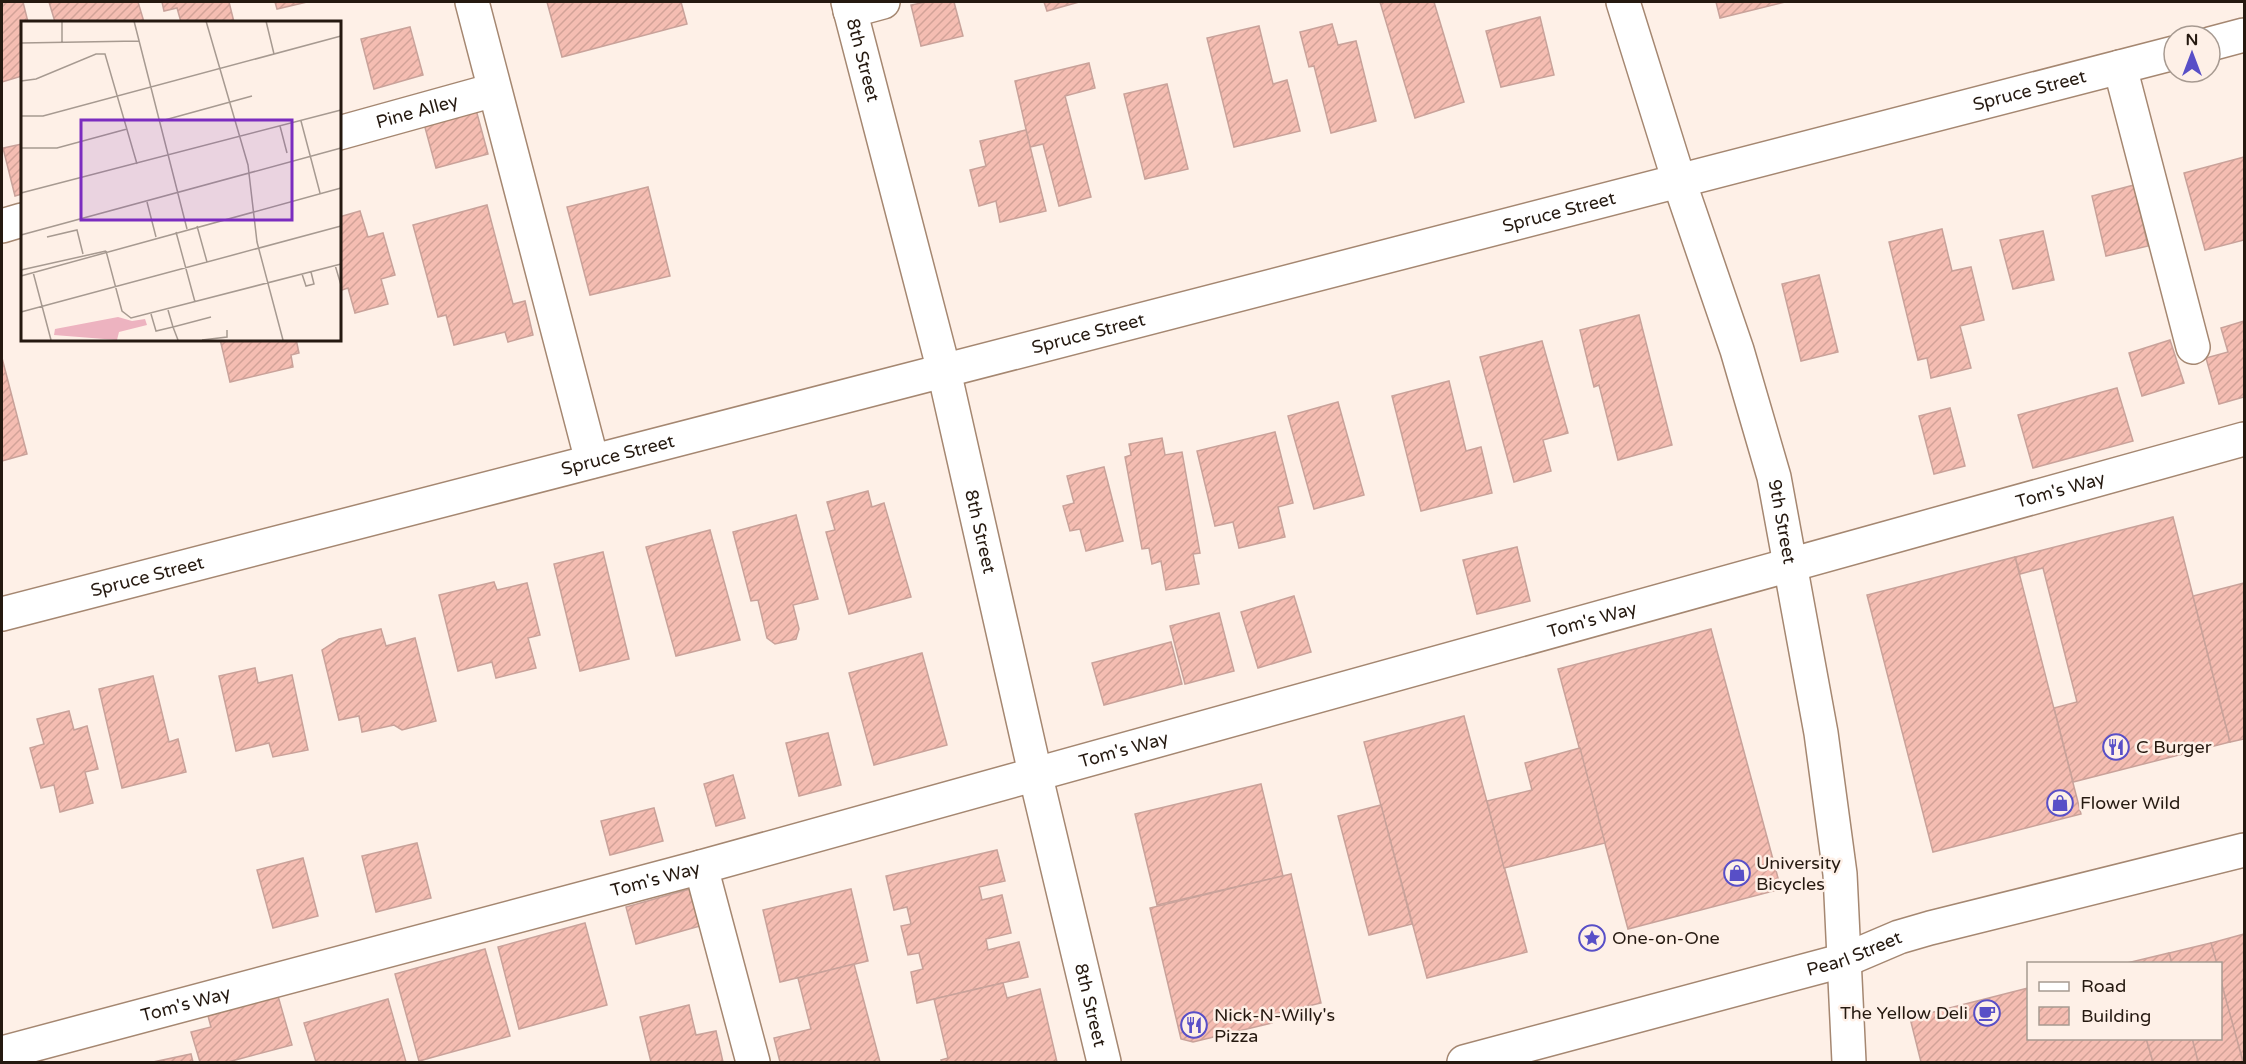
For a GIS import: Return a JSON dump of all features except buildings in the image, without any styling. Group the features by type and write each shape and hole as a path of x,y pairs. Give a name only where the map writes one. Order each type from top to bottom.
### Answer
{"street":[{"path":"472,2 592,461"},
{"path":"849,6 883,2"},
{"name":"9th Street","path":"1623,2 1679,181 1737,350 1774,477 1821,733 1840,874 1849,1062"},
{"name":"8th Street","path":"849,6 944,371 1035,773 1104,1062"},
{"path":"2222,41 2244,35"},
{"name":"Spruce Street","path":"2,614 2162,56"},
{"path":"2120,67 2193,347"},
{"name":"Pine Alley","path":"340,133 494,90"},
{"path":"2,226 21,220"},
{"name":"Tom's Way","path":"2,1053 701,867 2244,439"},
{"name":"Pearl Street","path":"1464,1062 1845,960 1899,937 1930,928 2244,850"},
{"path":"701,867 753,1062"}],"place":[{"name":"C Burger","path":"2116,747"},
{"name":"Flower Wild","path":"2060,803"},
{"name":"University Bicycles","path":"1737,873"},
{"name":"One-on-One","path":"1592,938"},
{"name":"The Yellow Deli","path":"1987,1013"},
{"name":"Nick-N-Willy's Pizza","path":"1194,1025"}]}
